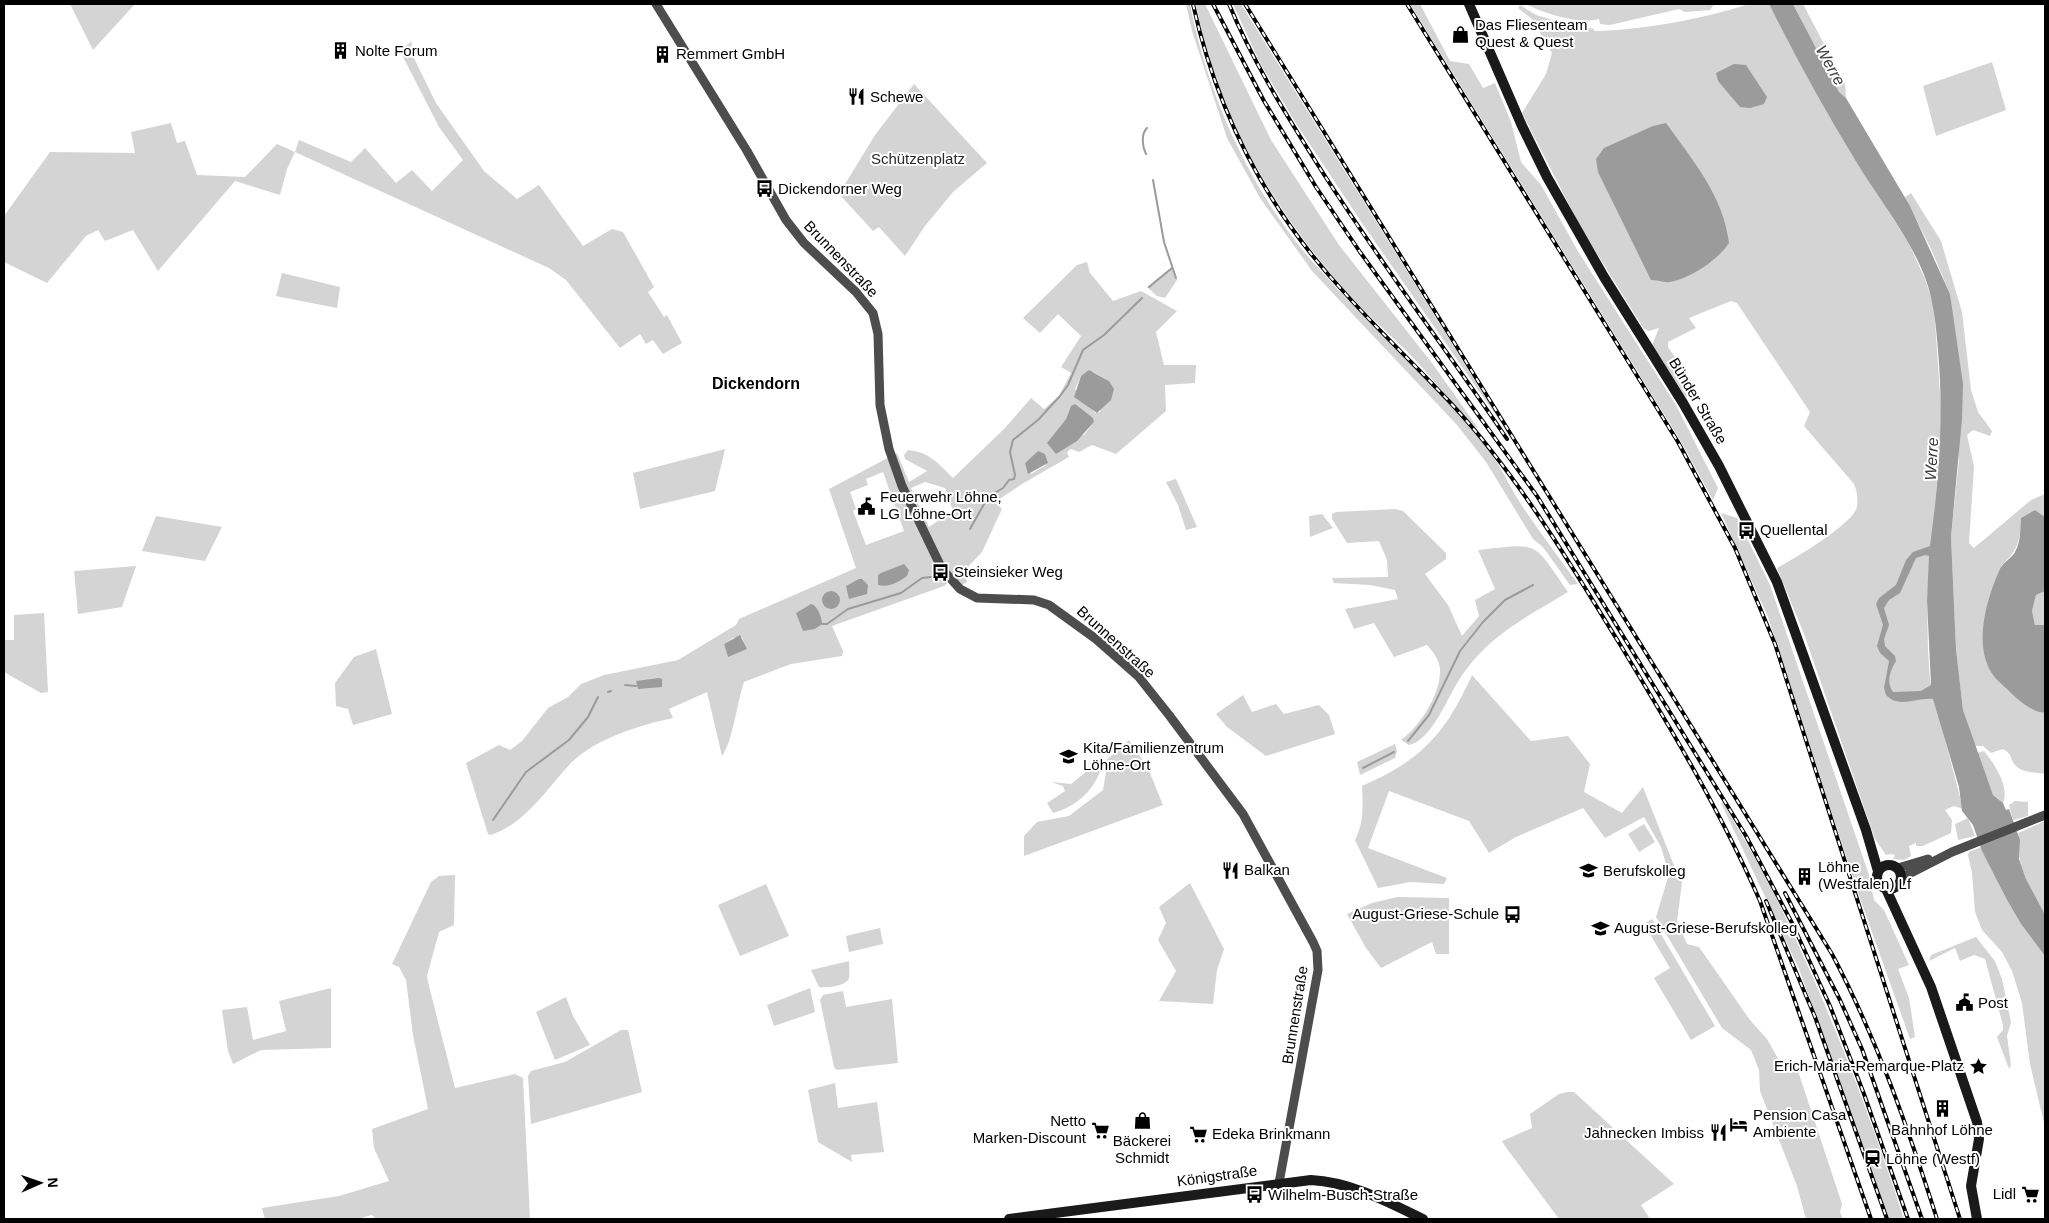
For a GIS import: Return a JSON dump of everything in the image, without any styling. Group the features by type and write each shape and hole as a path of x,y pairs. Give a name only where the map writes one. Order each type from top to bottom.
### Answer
{"main road":[{"name":"Bünder Straße","path":"1469,4 1522,126 1547,177 1604,277 1715,458 1773,574 1866,830 1882,868 1878,884 1886,889"},
{"path":"1882,868 1898,868 1901,925"},
{"path":"1899,883 1886,889 1936,1002 1977,1122 1979,1139 1971,1186 1977,1219"},
{"name":"Königstraße","path":"1009,1219 1311,1180 1334,1183 1366,1193 1423,1219"}],"street":[{"name":"Brunnenstraße","path":"656,4 752,158 786,220 804,243 856,292 873,313 878,334 880,405 889,449 902,486 942,569 960,589 977,598 1034,600 1050,605 1096,638 1138,676 1169,714 1243,814 1305,926 1317,951 1318,970 1280,1183"},
{"path":"1898,868 1952,852 2045,815"},
{"path":"1899,883 1952,852"}],"green space":[{"path":"70,4 135,4 93,50"},
{"path":"1186,4 1190,4 1198,39 1220,107 1234,140 1269,204 1312,261 1440,394 1482,442 1498,464 1515,495 1540,532 1578,584 1570,585 1543,547 1533,539 1486,462 1457,425 1312,271 1260,198 1227,138 1192,31"},
{"path":"1196,4 1205,4 1271,140 1339,245 1432,363 1478,428 1331,274 1279,204 1256,167 1236,128 1206,47"},
{"path":"1233,4 1241,4 1502,424 1364,226 1295,122 1260,63"},
{"path":"1410,4 1420,4 1450,61 1469,64 1483,88 1495,83 1511,122 1521,162 1541,185 1579,253 1676,405 1718,488 1713,500 1680,440"},
{"path":"1526,4 1714,4 1710,10 1685,12 1679,9 1610,25 1600,24 1599,19 1582,20 1562,17"},
{"path":"1749,4 1769,4 1815,91 1908,242 1925,279 1934,307 1942,423 1927,601 1928,650 1930,681 1963,809 1954,806 1945,810 1952,820 1951,833 1923,846 1916,846 1916,843 1909,846 1911,856 1904,860 1893,859 1895,855 1886,855 1875,839 1804,634 1777,568 1822,540 1853,514 1857,507 1857,492 1854,484 1804,426 1810,412 1737,303 1731,301 1689,318 1696,328 1668,342 1668,347 1697,390 1686,397 1652,345 1659,328 1649,331 1644,329 1581,228 1522,113 1546,74 1552,53 1532,19 1518,8 1520,5 1536,15 1594,29 1594,31 1673,23"},
{"path":"1793,4 1803,4 1845,84 1846,98 1839,92"},
{"path":"412,41 411,52 436,103 484,171 517,199 539,185 583,246 612,229 623,232 654,287 648,292 664,317 667,315 682,343 663,354 653,340 646,344 640,334 620,348 566,280 549,268 295,152 299,140 351,162 365,148 396,183 412,170 432,191 463,160 439,127 400,51"},
{"path":"1992,62 2006,110 1936,136 1923,86"},
{"name":"Schützenplatz","path":"914,84 987,163 953,192 925,226 905,256 879,227 873,231 839,194 875,135"},
{"path":"171,123 177,143 185,141 197,175 245,177 277,144 295,152 287,169 280,195 235,181 158,271 133,230 105,241 98,230 86,236 47,283 4,262 4,216 50,152 135,153 131,132"},
{"path":"1911,193 1941,241 1962,312 1971,390 1978,412 1992,431 1990,436 1973,430 1967,435 1974,466 1969,543 1974,548 2031,500 2045,494 2045,517 2035,510 2021,518 2020,533 2015,550 2001,566 2039,712 2045,713 2045,774 2018,768 2013,763 2008,752 2003,749 1991,753 1983,746 1974,746 1963,710 1956,649 1951,537 1959,460 1950,294 1932,251 1905,197"},
{"path":"1087,262 1090,273 1113,301 1141,291 1177,311 1156,332 1164,365 1196,365 1195,383 1165,385 1166,411 1116,454 1092,445 1079,452 1071,449 1067,452 1069,457 995,502 1002,509 982,552 964,571 967,582 962,585 954,577 944,586 832,626 843,651 842,656 791,664 744,682 732,731 722,756 707,692 669,709 673,718 647,724 606,739 594,746 572,762 525,814 503,830 488,834 466,763 499,745 510,750 522,741 548,708 568,697 581,684 604,675 678,660 736,625 739,619 856,568 829,489 897,453 909,482 927,471 905,459 904,455 908,450 928,456 953,478 1004,429 1031,398 1044,409 1059,396 1071,373 1061,367 1081,336 1058,314 1040,333 1023,318 1077,265","holes":["1094,372 1109,381 1100,412 1095,413 1075,389 1081,376","1071,406 1094,420 1084,435 1051,438 1066,419","1038,451 1046,465 1031,474 1025,463","883,472 904,531 866,545 853,511 856,509 850,492 868,485 866,479","925,482 945,488 953,511 929,527 911,488","742,637 746,649 728,656 724,644 733,638"]},
{"path":"1172,267 1177,280 1165,298 1157,296 1147,287"},
{"path":"282,273 340,287 337,308 276,296"},
{"path":"725,449 715,491 640,509 633,473"},
{"path":"1176,479 1197,527 1186,530 1178,505 1166,482"},
{"path":"1395,509 1403,511 1446,553 1446,559 1425,574 1448,605 1462,636 1479,616 1475,600 1495,589 1478,550 1513,546 1533,549 1540,554 1568,592 1508,629 1482,651 1459,680 1432,727 1425,736 1409,745 1401,740 1422,718 1437,689 1440,669 1437,659 1427,645 1394,657 1374,623 1354,629 1345,609 1398,599 1395,590 1370,585 1334,583 1332,578 1388,577 1387,560 1379,541 1347,543 1332,519 1332,514 1336,512"},
{"path":"1721,513 1737,518 1770,585 1869,875 1874,900 1884,910 1909,965 1898,969 1909,998 1915,1037 1910,1039 1857,890 1768,617"},
{"path":"1322,514 1333,528 1310,537 1309,516"},
{"path":"156,516 222,527 205,561 142,551"},
{"path":"136,566 122,607 78,614 74,571"},
{"path":"2045,591 2045,625 2035,625 2032,611 2036,595"},
{"path":"44,613 48,692 41,693 4,672 4,640 14,640 14,615"},
{"path":"376,649 392,714 353,725 348,709 336,706 335,683 354,657"},
{"path":"1472,675 1531,741 1568,736 1590,764 1584,792 1622,813 1643,787 1675,868 1683,875 1677,921 1687,944 1699,947 1750,1020 1767,1039 1780,1062 1789,1061 1797,1068 1842,1204 1840,1212 1843,1219 1806,1219 1797,1186 1760,1091 1759,1070 1751,1050 1722,1028 1656,917 1669,874 1661,847 1644,817 1605,838 1583,808 1516,837 1489,853 1469,821 1389,791 1368,848 1447,878 1444,884 1410,882 1378,888 1355,840 1358,834 1363,807 1362,786 1401,766 1430,742 1452,713"},
{"path":"1243,695 1252,712 1276,704 1284,714 1319,705 1329,715 1335,734 1266,756 1227,727 1216,714"},
{"path":"1129,740 1148,768 1163,805 1024,856 1024,836 1037,822 1069,816 1103,790 1106,772 1102,764"},
{"path":"1395,744 1397,751 1395,758 1360,775 1357,762"},
{"path":"1984,751 2003,783 2005,797 2003,803 1993,795 1977,753"},
{"path":"1098,762 1101,769 1088,791 1076,803 1053,813 1047,803 1065,791 1063,786 1051,782 1071,784"},
{"path":"2015,801 2028,802 2028,816 2013,820 2009,805"},
{"path":"1721,803 1723,803 1767,879 1815,982 1877,1139 1904,1219 1889,1219 1799,969"},
{"path":"1968,818 1975,836 1958,840 1955,824"},
{"path":"2045,821 2045,915 2027,882 2022,868 2019,857 2018,833"},
{"path":"1644,824 1655,842 1639,852 1628,834"},
{"path":"1981,847 2021,924 2045,956 2045,1127 2030,1064 2022,1003 2012,971 2002,952 1982,930 1975,912 1972,873 1968,855 1969,852"},
{"path":"455,875 454,925 439,932 427,976 429,986 455,1088 515,1074 523,1078 530,1218 376,1219 372,1215 357,1219 265,1219 262,1208 339,1196 389,1181 374,1148 372,1129 428,1109 413,1035 406,980 399,967 392,964 431,882 439,876"},
{"path":"1190,883 1224,949 1217,970 1213,1004 1159,1001 1176,971 1158,940 1166,923 1159,907"},
{"path":"766,884 789,936 740,956 718,905"},
{"path":"1397,897 1449,898 1449,954 1436,954 1432,942 1381,968 1366,948 1347,914 1372,903"},
{"path":"1652,919 1715,1026 1691,1040 1654,978 1670,968 1644,924"},
{"path":"880,928 883,944 849,952 846,936"},
{"path":"1976,937 1995,961 2002,979 2011,1022 2007,1036 2011,1065 2009,1069 1997,1037 2003,1030 2003,1025 1985,959 1974,955 1960,961 1955,948 1929,961 1931,955"},
{"path":"849,961 849,978 845,983 836,986 819,987 811,970"},
{"path":"331,988 331,1048 261,1050 233,1064 228,1051 222,1010 247,1007 253,1040 286,1031 279,1001"},
{"path":"810,988 815,1012 774,1026 767,1005"},
{"path":"843,991 846,1007 892,999 898,1063 837,1070 834,1067 820,1000 823,995"},
{"path":"566,997 573,1016 590,1045 555,1060 536,1012"},
{"path":"621,1030 628,1030 642,1092 531,1124 528,1076 531,1071 565,1062"},
{"path":"835,1083 838,1108 877,1102 884,1152 851,1155 852,1162 818,1142 808,1090"},
{"path":"1574,1092 1674,1184 1641,1205 1650,1219 1559,1219 1505,1146 1502,1141 1532,1128 1530,1114 1559,1094"}],"shaded area":[{"path":"1769,4 1793,4 1839,92 1846,98 1910,206 1950,294 1963,384 1962,419 1951,537 1956,649 1963,710 1993,795 2003,803 2006,810 2009,809 2020,840 2019,859 2026,879 2045,915 2045,956 2021,924 2007,900 1982,851 1973,825 1962,811 1959,787 1933,699 1902,702 1891,699 1886,695 1884,688 1889,661 1880,653 1877,646 1883,625 1876,604 1879,598 1896,585 1906,560 1913,552 1930,546 1936,496 1941,400 1937,341 1931,297 1926,280 1912,249 1834,124","holes":["1925,555 1929,556 1927,601 1931,685 1921,691 1893,692 1890,676 1896,661 1895,656 1885,646 1884,639 1889,625 1884,608 1889,600 1900,593 1916,558"]},
{"path":"1734,64 1746,65 1767,97 1764,104 1750,108 1740,107 1718,81 1716,73"},
{"path":"1666,123 1714,194 1726,226 1729,243 1711,262 1687,277 1668,282 1651,280 1598,172 1596,159 1604,148 1653,126"},
{"path":"1089,370 1109,381 1114,389 1111,400 1097,413 1074,397 1081,376"},
{"path":"1075,404 1093,418 1094,422 1077,441 1056,454 1047,443 1066,419 1071,406"},
{"path":"1038,451 1045,454 1048,463 1028,474 1025,463"},
{"path":"2035,510 2045,517 2045,591 2036,595 2032,611 2035,625 2045,625 2045,713 2024,704 1996,679 1984,655 1983,643 1985,617 1991,591 2001,567 2014,554 2017,548 2021,518"},
{"path":"904,564 909,570 907,576 889,585 878,585 878,575"},
{"path":"862,579 868,585 867,594 849,599 846,586"},
{"path":"827,591 835,591 840,596 838,607 827,609 822,604 822,596"},
{"path":"811,604 819,612 822,624 815,629 803,631 796,613"},
{"path":"740,635 747,649 728,657 724,644"},
{"path":"662,679 662,687 638,689 636,681"}],"waterway":[{"path":"1146,154 1143,140 1147,128"},
{"path":"1153,180 1164,242 1176,278"},
{"path":"1149,287 1172,268"},
{"path":"970,529 988,497 1003,488 1009,480 1014,479 1015,475 1010,452 1013,440 1038,420 1060,396 1068,385 1083,350 1104,335 1142,298"},
{"path":"822,624 827,624 848,609 901,593 922,578 931,577"},
{"path":"1408,741 1429,715 1460,651 1483,622 1505,600 1533,585"},
{"path":"625,685 636,686"},
{"path":"493,820 526,772 569,740 588,717 598,697"},
{"path":"1363,768 1394,752"}],"railway":[{"path":"1193,4 1203,44 1231,121 1248,158 1268,193 1316,260 1343,291 1439,390 1476,431 1511,476 1575,572 1695,771 1729,835 1760,901 1871,1219"},
{"path":"1213,4 1264,101 1316,187 1360,252 1537,496 1746,836 1792,923 1830,1006 1864,1094 1908,1219"},
{"path":"1229,4 1258,65 1316,162 1362,232 1507,439"},
{"path":"1245,4 1832,954 1877,1051 1915,1151 1937,1219"},
{"path":"1407,4 1678,442 1735,548 1775,644 1960,1219"},
{"path":"1785,893 1840,1000 1862,1049 1922,1219"},
{"path":"1766,901 1815,1017 1887,1219"}],"place":[{"name":"Das Fliesenteam Quest & Quest","path":"1461,34"},
{"name":"Nolte Forum","path":"341,51"},
{"name":"Remmert GmbH","path":"662,54"},
{"name":"Schewe","path":"856,97"},
{"name":"Dickendorner Weg","path":"764,189"},
{"name":"Feuerwehr Löhne, LG Löhne-Ort","path":"866,506"},
{"name":"Quellental","path":"1746,530"},
{"name":"Steinsieker Weg","path":"940,572"},
{"name":"Kita/Familienzentrum Löhne-Ort","path":"1069,757"},
{"name":"Balkan","path":"1230,870"},
{"name":"Berufskolleg","path":"1589,871"},
{"name":"Löhne (Westfalen) Lf","path":"1804,876"},
{"name":"August-Griese-Schule","path":"1513,914"},
{"name":"August-Griese-Berufskolleg","path":"1600,928"},
{"name":"Post","path":"1964,1003"},
{"name":"Erich-Maria-Remarque-Platz","path":"1978,1066"},
{"name":"Bahnhof Löhne","path":"1942,1109"},
{"name":"Bäckerei Schmidt","path":"1142,1120"},
{"name":"Pension Casa Ambiente","path":"1739,1124"},
{"name":"Netto Marken-Discount","path":"1100,1130"},
{"name":"Jahnecken Imbiss","path":"1718,1133"},
{"name":"Edeka Brinkmann","path":"1198,1134"},
{"name":"Löhne (Westf)","path":"1872,1159"},
{"name":"Lidl","path":"2030,1194"},
{"name":"Wilhelm-Busch-Straße","path":"1254,1195"}],"district":[{"name":"Dickendorn","path":"756,383"}],"water label":[{"name":"Werre","path":"1831,65"},
{"name":"Werre","path":"1931,459"}]}
